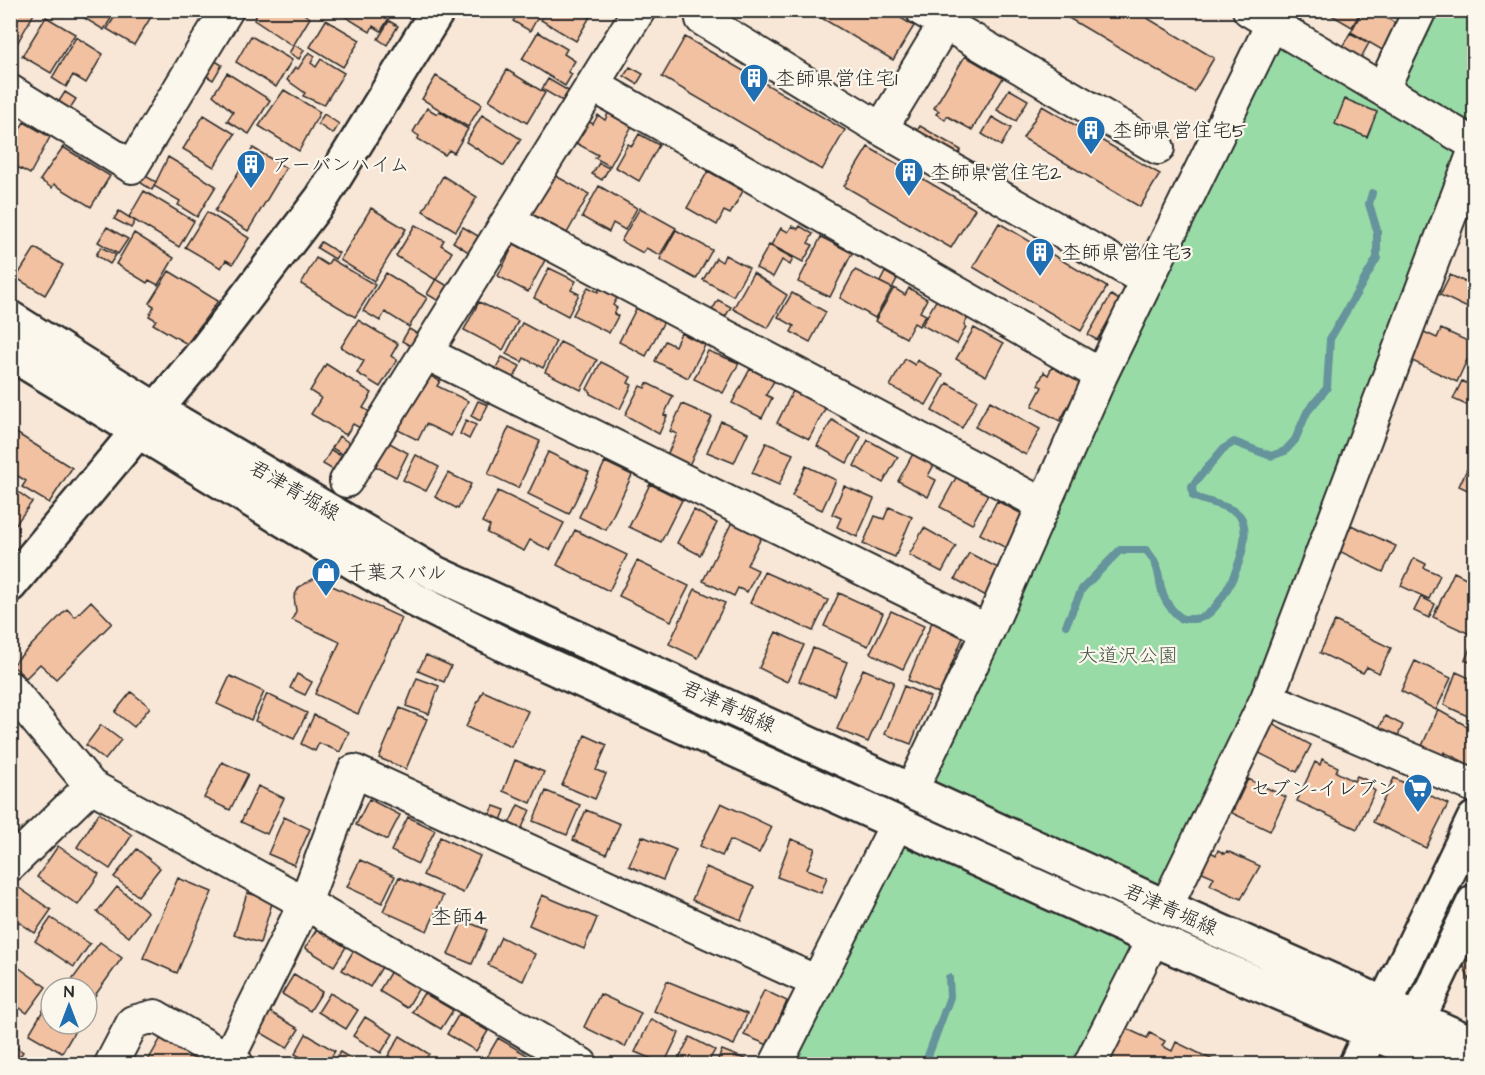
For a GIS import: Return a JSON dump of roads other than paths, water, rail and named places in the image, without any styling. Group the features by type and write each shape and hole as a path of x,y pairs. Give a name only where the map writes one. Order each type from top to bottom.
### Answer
{"main road":[{"path":"10,585 208,347 322,198 438,10"},
{"name":"君津青堀線","path":"10,318 146,420 417,602 530,657 1153,939 1372,1032 1407,1043 1445,1065"},
{"name":"君津青堀線","path":"10,353 146,420 435,573 1166,907 1386,1002 1407,1043"},
{"path":"1356,1065 1474,819"},
{"path":"1407,1043 1474,902"},
{"name":"君津青堀線","path":"1407,1043 1474,1044"}],"street":[{"path":"346,481 639,10"},
{"path":"1383,88 1420,10"},
{"path":"10,91 132,168 217,14"},
{"path":"881,129 940,15 1158,148"},
{"path":"912,789 988,631 1101,375 1146,280 1260,17 1474,144"},
{"path":"702,19 881,129 1146,280"},
{"path":"592,85 1101,375"},
{"path":"1166,907 1267,698 1474,152"},
{"path":"508,221 1044,505"},
{"path":"426,353 988,631"},
{"path":"10,688 91,786 305,903 581,1065"},
{"path":"1267,698 1474,786"},
{"path":"111,1065 133,1022 155,1016 233,1062 305,903 354,771 817,982"},
{"path":"10,866 91,786"},
{"path":"776,1065 897,823"},
{"path":"1090,1065 1153,939"}],"waterway":[{"path":"1066,625 1082,589 1120,550 1146,550 1157,567 1166,601 1182,619 1197,619 1205,616 1222,598 1230,585 1241,554 1244,526 1240,516 1236,513 1193,496 1192,486 1223,449 1234,442 1271,456 1285,451 1295,440 1307,412 1327,388 1330,339 1377,258 1377,230 1369,204 1372,193"},
{"path":"925,1064 950,997 949,978"}],"place":[{"name":"杢師県営住宅1","path":"754,104"},
{"name":"杢師県営住宅5","path":"1091,156"},
{"name":"アーバンハイム","path":"251,190"},
{"name":"杢師県営住宅2","path":"909,198"},
{"name":"杢師県営住宅3","path":"1040,278"},
{"name":"千葉スバル","path":"326,598"},
{"name":"セブン-イレブン","path":"1418,814"}],"district":[{"name":"杢師4","path":"459,917"}],"park label":[{"name":"大道沢公園","path":"1128,655"}]}
